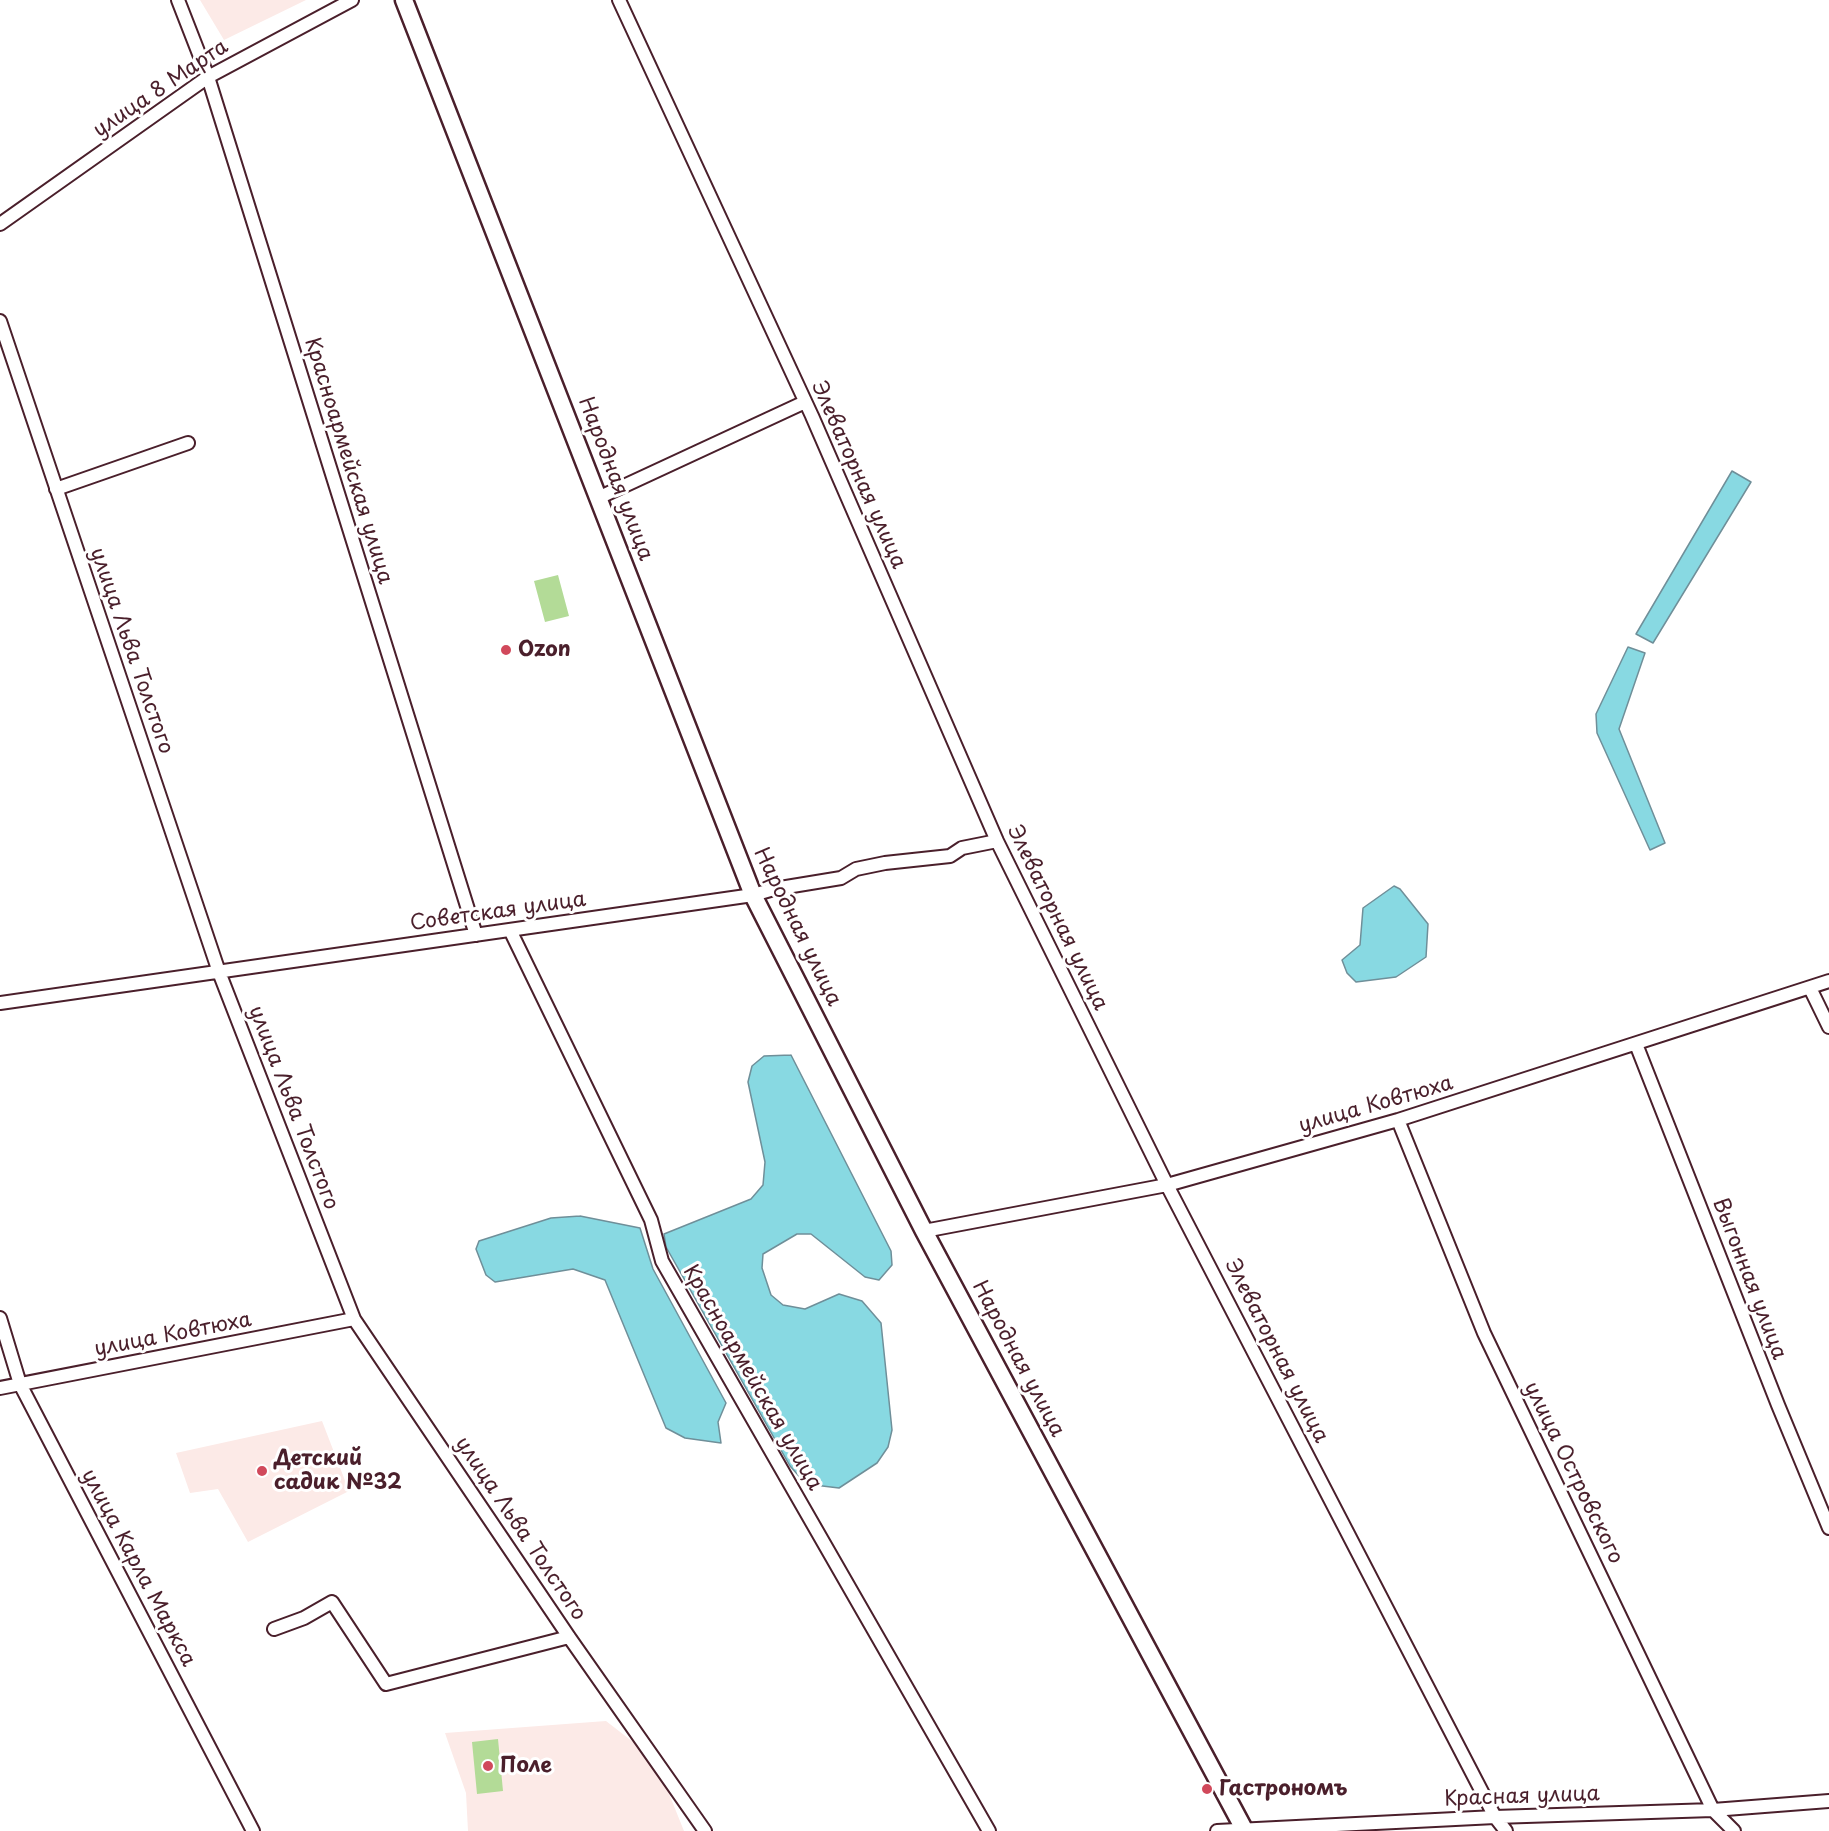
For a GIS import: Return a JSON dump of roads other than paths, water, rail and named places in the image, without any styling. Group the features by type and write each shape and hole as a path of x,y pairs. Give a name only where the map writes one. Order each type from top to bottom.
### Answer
{"main road":[{"name":"Народная улица","path":"404,0 753,895 924,1231 1244,1830"}],"street":[{"name":"Красноармейская улица","path":"178,0 208,77 476,935"},
{"name":"улица 8 Марта","path":"0,225 208,77 352,0"},
{"name":"Элеваторная улица","path":"619,0 805,402 997,841 1167,1185 1495,1817 1506,1831"},
{"name":"улица Льва Толстого","path":"0,321 219,972 354,1319 569,1637 705,1831"},
{"path":"598,498 805,402"},
{"path":"56,489 188,443"},
{"name":"Советская улица","path":"0,1003 753,895 774,889 841,878 856,869 885,863 950,856 962,848 997,841"},
{"name":"Красноармейская улица","path":"510,930 651,1220 662,1261 989,1831"},
{"name":"улица Ковтюха","path":"924,1231 1167,1185 1398,1120 1829,981"},
{"path":"1810,988 1829,1027"},
{"name":"Выгонная улица","path":"1636,1044 1778,1405 1829,1528"},
{"name":"улица Островского","path":"1398,1120 1484,1334 1713,1810 1734,1831"},
{"name":"улица Карла Маркса","path":"0,1318 20,1384 253,1831"},
{"name":"улица Ковтюха","path":"0,1388 354,1319"},
{"path":"274,1629 304,1618 333,1602 386,1684 569,1637"},
{"name":"Красная улица","path":"1217,1831 1495,1817 1713,1810 1829,1802"}],"water":[{"path":"1732,471 1751,482 1653,643 1636,634"},
{"path":"1628,647 1645,653 1619,729 1665,843 1650,850 1597,733 1596,714"},
{"path":"1394,886 1400,889 1428,924 1426,957 1396,977 1356,982 1347,973 1342,960 1360,945 1363,908"},
{"path":"791,1055 891,1251 892,1265 879,1280 865,1277 811,1234 797,1234 763,1254 762,1268 771,1295 783,1305 805,1309 839,1294 862,1301 881,1323 892,1430 888,1447 877,1463 839,1488 806,1484 790,1466 666,1247 664,1234 751,1199 763,1185 765,1162 748,1082 752,1066 764,1056"},
{"path":"580,1216 640,1228 653,1269 726,1403 718,1422 721,1443 685,1438 666,1428 605,1280 573,1269 495,1282 486,1275 476,1249 479,1241 551,1218"}],"place":[{"name":"Ozon","path":"506,650"},
{"name":"Детский садик №32","path":"262,1471"},
{"name":"Поле","path":"488,1766"},
{"name":"Гастрономъ","path":"1207,1789"}]}
